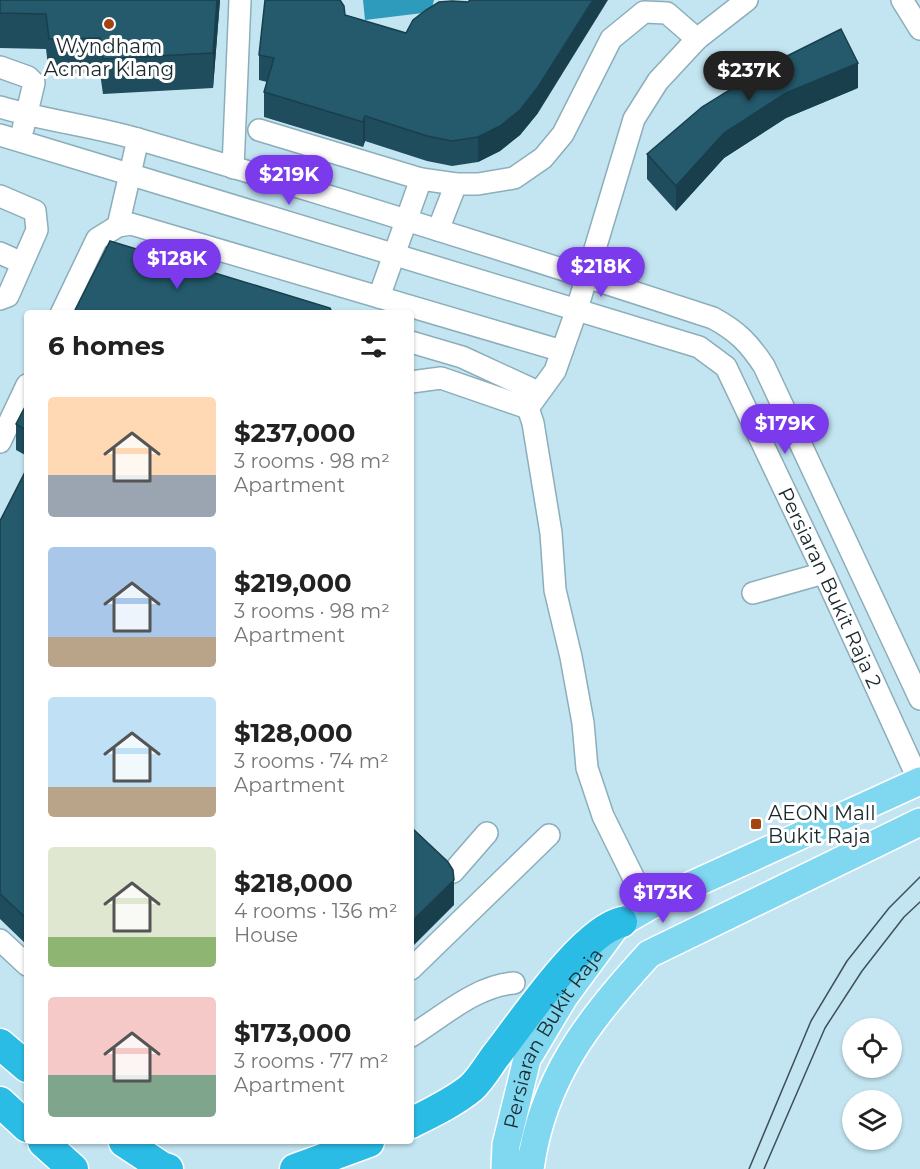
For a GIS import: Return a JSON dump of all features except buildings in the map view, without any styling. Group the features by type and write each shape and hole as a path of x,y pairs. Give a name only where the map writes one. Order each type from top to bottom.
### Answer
{"highway":[{"path":"414,1121 436,1110 472,1087 568,962 611,924 622,922"},
{"path":"0,1044 24,1064"},
{"path":"0,1102 24,1124"},
{"path":"45,1144 73,1169"},
{"path":"127,1144 168,1169"},
{"path":"295,1169 364,1144"}],"main road":[{"name":"Persiaran Bukit Raja","path":"505,1169 506,1145 526,1059 564,997 617,925 648,906 920,782"},
{"name":"Persiaran Bukit Raja","path":"530,1169 532,1150 552,1085 579,1039 619,987 649,954 920,822"}],"street":[{"path":"233,168 240,0"},
{"path":"648,906 603,816 587,768 583,723 571,657 555,590 551,533 533,423 533,400 555,371 577,309 634,119 658,81 697,39 747,0"},
{"path":"902,0 920,29"},
{"path":"259,130 421,179 456,184 478,184 514,178 543,158 563,134 611,39 644,12 667,13 697,39"},
{"path":"0,67 28,77 34,83 21,141"},
{"name":"Persiaran Bukit Raja 2","path":"0,107 138,139 587,276 713,318 731,328 751,346 777,392 920,699"},
{"name":"Persiaran Bukit Raja 2","path":"0,135 128,176 699,347 726,367 920,782"},
{"path":"118,226 138,139"},
{"path":"379,297 421,179"},
{"path":"438,231 456,184"},
{"path":"0,196 35,211 37,230 8,296 0,299"},
{"path":"64,310 98,239 118,226 131,224 562,351"},
{"path":"0,253 22,263"},
{"path":"414,343 462,357 533,400"},
{"path":"414,382 441,378 533,400"},
{"path":"0,442 24,391"},
{"path":"753,593 824,573"},
{"path":"414,846 445,874 453,872 487,833"},
{"path":"414,966 549,835"},
{"path":"0,940 24,962"},
{"path":"414,1034 478,993 498,984 514,983"}],"water":[{"path":"363,0 434,0 431,12 365,20"}],"tram line":[{"path":"749,1169 811,1021 847,961 889,908 920,877"},
{"path":"764,1169 825,1028 862,971 904,917 920,902"}],"place":[{"name":"Wyndham Acmar Klang","path":"109,24"},
{"name":"AEON Mall Bukit Raja","path":"756,824"}]}
